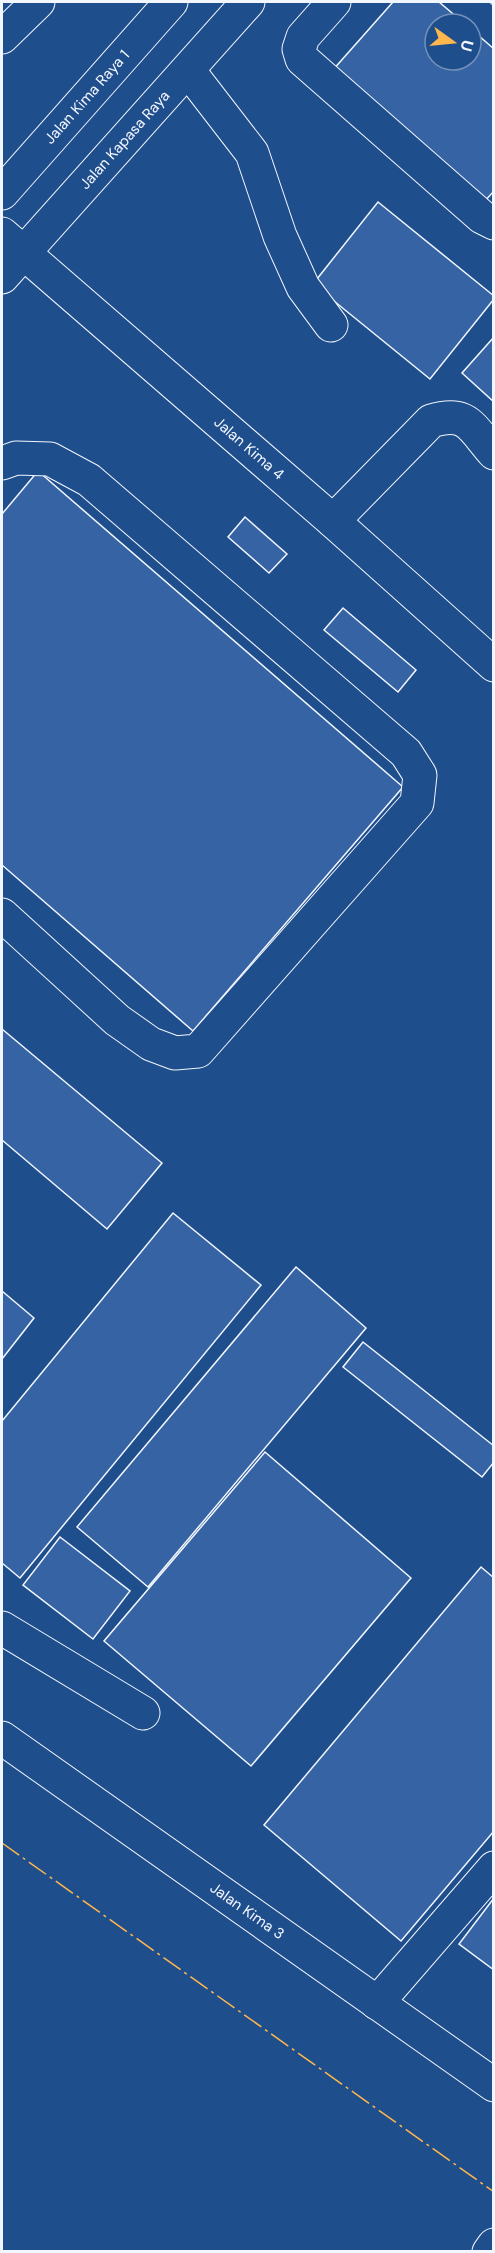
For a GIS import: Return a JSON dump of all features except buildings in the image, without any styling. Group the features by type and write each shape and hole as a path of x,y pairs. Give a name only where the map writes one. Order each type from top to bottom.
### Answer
{"street":[{"path":"2,37 38,2"},
{"name":"Jalan Kima Raya 1","path":"2,193 171,2"},
{"name":"Jalan Kapasa Raya","path":"8,254 188,70 248,2"},
{"path":"334,2 303,38 299,49 302,59 482,217 494,223"},
{"path":"188,70 252,153 280,236 303,287 331,325"},
{"name":"Jalan Kima 4","path":"8,254 333,521 494,666"},
{"path":"333,521 430,421 447,416 464,419 494,453"},
{"path":"2,463 16,458 50,459 89,480 406,753 420,775 417,802 198,1051 175,1053 151,1044 117,1020 2,915"},
{"path":"2,1628 143,1713"},
{"name":"Jalan Kima 3","path":"2,1738 494,2085"},
{"path":"377,2003 494,1868"},
{"path":"489,2252 494,2245"}],"power":[{"path":"2,1843 494,2192"}]}
